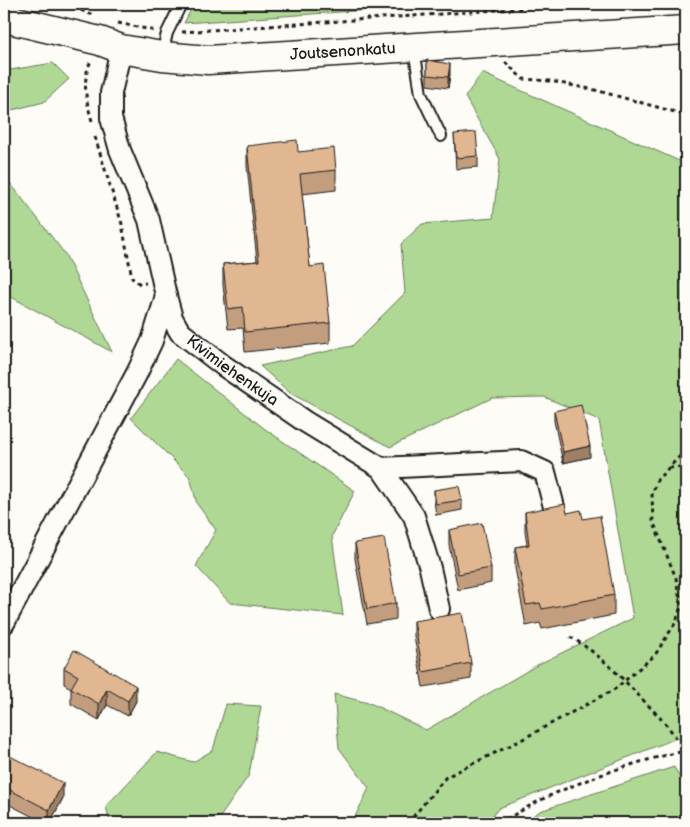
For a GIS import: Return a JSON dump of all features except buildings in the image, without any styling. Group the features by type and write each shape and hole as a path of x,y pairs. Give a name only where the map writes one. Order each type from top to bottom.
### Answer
{"main road":[{"name":"Joutsenonkatu","path":"4,18 100,41 121,49 164,44 208,60 686,30"}],"street":[{"name":"Kivimiehenkuja","path":"121,49 111,93 111,118 120,150 150,220 172,318 180,332 224,366 304,421 381,468 414,516 430,568 439,609"},
{"path":"4,623 136,374 152,341 166,296"},
{"path":"381,468 521,461 545,472 554,507"}],"lane":[{"path":"164,44 181,4"},
{"path":"414,47 421,94 440,136"}],"path":[{"path":"66,4 99,18"},
{"path":"115,22 164,44 584,4"},
{"path":"493,42 507,66 523,79 550,81 596,90 686,116"},
{"path":"408,823 446,777 519,741 615,689 655,655 676,622 681,606 676,578 653,521 652,495 657,480 686,452"},
{"path":"668,468 686,467"},
{"path":"499,823 546,798 586,781 650,760 686,751 658,716 608,663 586,646 570,637"}],"green space":[{"path":"194,4 453,4 184,23"},
{"path":"53,63 69,79 44,102 4,112 4,71"},
{"path":"482,73 686,164 686,744 677,738 499,808 486,823 352,823 369,788 339,748 334,694 372,704 426,730 539,664 633,618 599,420 544,397 492,398 390,447 290,393 260,366 352,346 405,293 401,244 422,224 493,218 500,159 465,97"},
{"path":"4,175 65,254 112,352 4,293"},
{"path":"176,359 265,429 355,491 332,536 343,615 230,603 196,566 216,530 197,504 190,477 131,418"},
{"path":"226,704 261,706 249,775 221,816 195,823 110,823 106,806 157,752 193,762 213,750"},
{"path":"674,767 686,788 686,823 522,823 540,811"}]}
